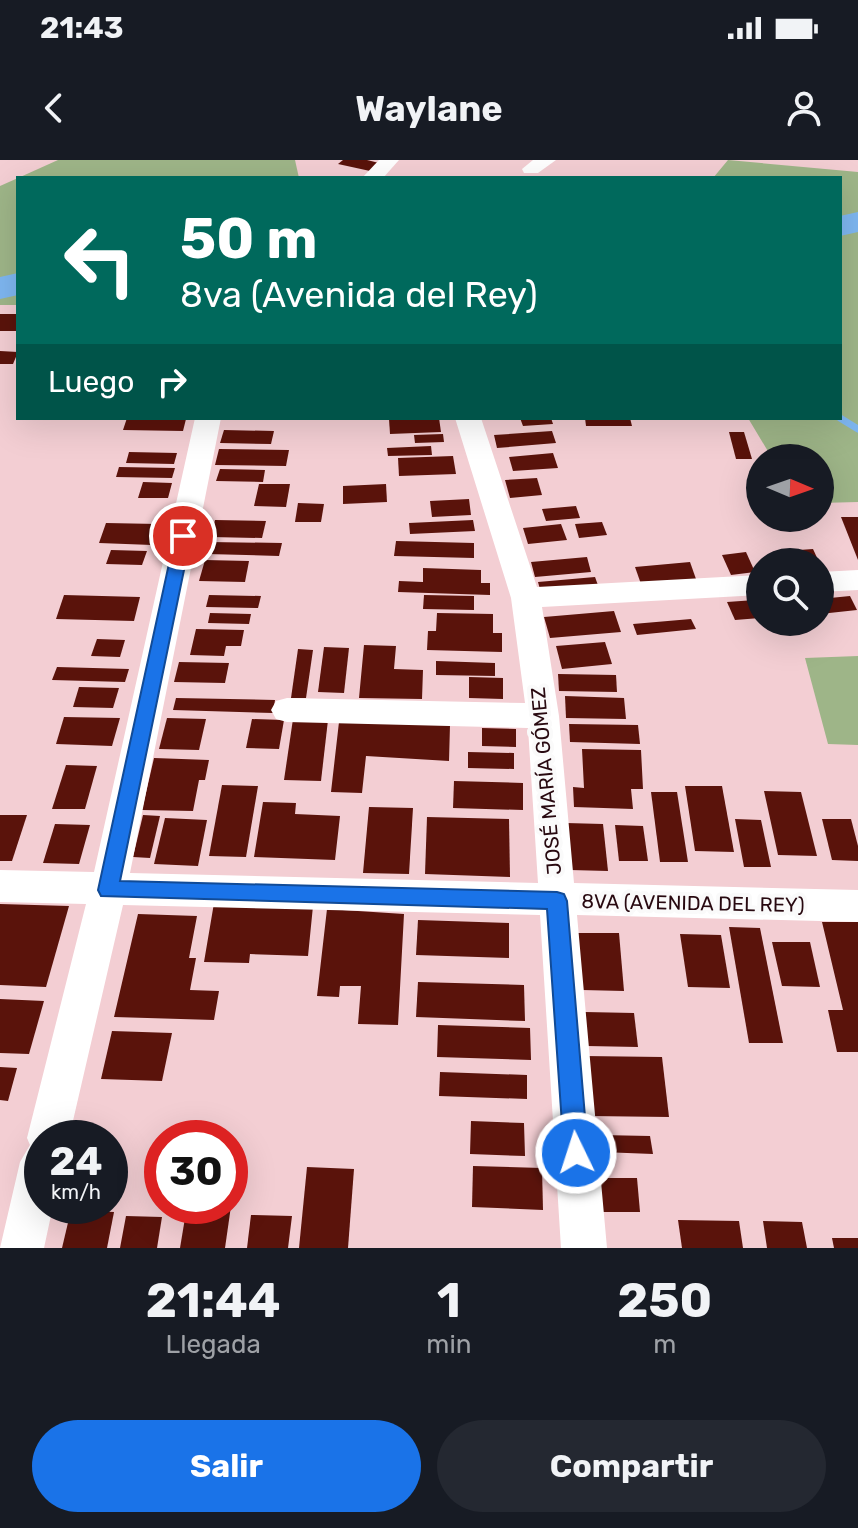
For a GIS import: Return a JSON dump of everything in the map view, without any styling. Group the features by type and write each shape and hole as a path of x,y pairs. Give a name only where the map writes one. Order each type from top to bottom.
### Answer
{"street":[{"path":"374,176 390,160"},
{"path":"52,1120 108,890 208,420"},
{"name":"JOSÉ MARÍA GÓMEZ","path":"469,420 526,598 543,716 584,1248"},
{"path":"834,581 858,580"},
{"path":"526,598 746,586"},
{"path":"287,710 543,716"},
{"name":"8VA (AVENIDA DEL REY)","path":"0,886 858,906"},
{"path":"21,1248 27,1224"}],"green space":[{"path":"58,160 295,160 299,176 22,176"},
{"path":"728,160 858,172 858,502 834,503 834,444 764,444 749,420 842,420 842,176 715,176"},
{"path":"16,179 16,305 0,305 0,186"},
{"path":"858,656 858,745 828,744 805,658"}],"building":[{"path":"343,160 379,163 370,171 338,164"},
{"path":"0,314 16,314 16,331 0,331"},
{"path":"0,351 16,352 13,364 0,364"},
{"path":"126,420 186,420 183,431 123,430"},
{"path":"389,420 439,420 441,432 390,434"},
{"path":"521,420 552,420 553,424 523,426"},
{"path":"585,420 630,420 632,426 586,426"},
{"path":"224,430 274,431 271,444 220,443"},
{"path":"552,431 556,443 497,448 494,435"},
{"path":"729,432 744,432 748,444 746,459 736,459"},
{"path":"443,434 444,442 415,443 414,435"},
{"path":"431,446 432,455 388,456 387,448"},
{"path":"219,449 289,450 286,466 215,465"},
{"path":"129,452 177,453 174,464 126,463"},
{"path":"553,453 558,468 513,471 509,457"},
{"path":"453,456 456,474 399,476 398,458"},
{"path":"119,467 175,468 172,478 116,477"},
{"path":"220,469 265,470 263,482 216,481"},
{"path":"537,478 542,495 510,498 505,480"},
{"path":"143,482 172,483 168,498 138,498"},
{"path":"259,484 290,484 286,507 254,506"},
{"path":"386,484 387,502 343,504 343,486"},
{"path":"469,499 471,515 432,517 430,501"},
{"path":"298,503 324,504 321,522 295,522"},
{"path":"576,506 580,518 546,521 542,509"},
{"path":"841,517 858,517 858,560"},
{"path":"215,520 266,521 262,538 211,537"},
{"path":"473,520 475,531 410,534 409,523"},
{"path":"602,522 607,535 579,538 575,524"},
{"path":"106,523 158,524 152,545 99,543"},
{"path":"561,524 567,540 528,544 523,528"},
{"path":"396,541 474,543 474,558 394,556"},
{"path":"210,542 282,543 279,556 207,554"},
{"path":"111,550 147,551 142,565 106,564"},
{"path":"746,552 746,573 731,575 722,555"},
{"path":"587,557 591,572 535,577 531,562"},
{"path":"205,560 249,561 245,582 199,581"},
{"path":"690,562 696,579 641,584 635,567"},
{"path":"423,568 481,570 481,583 490,583 490,595 398,592 399,581 423,582"},
{"path":"595,577 599,588 541,593 538,582"},
{"path":"64,595 140,597 134,621 56,619"},
{"path":"209,595 261,596 258,608 206,607"},
{"path":"424,595 474,596 474,610 423,609"},
{"path":"850,596 857,610 834,612 834,598"},
{"path":"746,601 746,619 735,620 727,602"},
{"path":"614,611 621,632 550,638 544,617"},
{"path":"210,613 251,614 249,624 208,623"},
{"path":"437,613 493,614 493,633 502,633 502,652 427,650 428,631 436,631"},
{"path":"691,619 696,629 637,635 633,624"},
{"path":"196,629 244,630 241,646 226,646 224,656 190,655"},
{"path":"97,639 125,640 120,657 91,656"},
{"path":"605,642 612,664 562,669 556,646"},
{"path":"364,645 396,646 394,669 423,670 422,699 359,698"},
{"path":"324,647 349,648 344,693 318,692"},
{"path":"298,649 313,650 306,698 291,698"},
{"path":"436,661 495,663 495,676 436,675"},
{"path":"179,662 229,663 225,683 174,682"},
{"path":"57,667 129,669 125,682 52,680"},
{"path":"558,674 616,675 617,692 559,691"},
{"path":"469,677 503,678 503,699 469,698"},
{"path":"79,687 119,688 113,708 73,707"},
{"path":"565,696 624,698 626,719 566,718"},
{"path":"176,698 275,700 273,713 173,710"},
{"path":"64,717 120,718 112,746 56,744"},
{"path":"167,718 206,719 199,750 159,749"},
{"path":"252,719 284,720 279,749 246,748"},
{"path":"293,719 328,720 321,781 284,780"},
{"path":"339,722 450,725 449,761 366,756 362,793 331,792"},
{"path":"569,724 638,725 640,744 570,742"},
{"path":"482,728 516,729 516,747 482,746"},
{"path":"582,749 641,750 643,789 631,789 633,809 574,807 573,787 584,788"},
{"path":"468,752 514,753 514,769 468,768"},
{"path":"154,758 209,760 205,780 199,780 193,811 142,810"},
{"path":"66,765 97,766 85,809 52,809"},
{"path":"454,781 523,783 523,810 453,808"},
{"path":"222,785 258,786 246,857 209,856"},
{"path":"685,786 722,786 734,852 695,851"},
{"path":"764,791 801,792 817,856 778,855"},
{"path":"651,792 677,792 688,862 660,862"},
{"path":"263,802 296,803 295,814 340,816 335,860 254,857"},
{"path":"369,807 413,808 409,874 363,873"},
{"path":"0,815 27,815 12,861 0,861"},
{"path":"143,815 160,816 150,858 133,857"},
{"path":"427,817 509,819 510,877 425,874"},
{"path":"165,818 207,820 198,866 154,864"},
{"path":"735,819 761,820 771,867 744,867"},
{"path":"822,819 851,819 858,846 858,861 832,860"},
{"path":"566,823 603,824 608,871 570,870"},
{"path":"55,824 90,825 79,864 43,863"},
{"path":"615,825 643,826 648,861 619,861"},
{"path":"214,903 313,906 308,956 250,954 249,963 204,962"},
{"path":"0,904 69,906 46,987 0,985"},
{"path":"327,909 404,914 398,1025 358,1024 361,986 340,986 339,997 317,996"},
{"path":"138,914 197,916 189,958 196,958 190,990 219,991 214,1020 114,1017"},
{"path":"418,920 509,923 509,958 416,955"},
{"path":"822,922 858,922 858,1052 837,1052 828,1010 843,1010"},
{"path":"729,927 760,928 783,1043 749,1043"},
{"path":"578,933 619,933 624,991 582,990"},
{"path":"680,934 721,935 730,988 688,987"},
{"path":"772,942 810,942 820,987 782,986"},
{"path":"418,982 524,985 525,1021 416,1017"},
{"path":"0,999 44,1001 29,1054 0,1053"},
{"path":"585,1012 634,1013 638,1047 587,1046"},
{"path":"438,1025 530,1028 531,1060 437,1057"},
{"path":"112,1031 172,1033 162,1081 101,1079"},
{"path":"584,1056 662,1057 669,1117 589,1116"},
{"path":"0,1067 17,1068 8,1101 0,1100"},
{"path":"440,1072 527,1075 527,1099 439,1096"},
{"path":"471,1121 524,1123 525,1156 470,1154"},
{"path":"600,1135 650,1136 653,1154 601,1152"},
{"path":"473,1166 542,1168 543,1210 472,1207"},
{"path":"307,1167 354,1169 348,1248 299,1248"},
{"path":"600,1178 637,1178 640,1212 602,1212"},
{"path":"251,1215 292,1216 288,1248 247,1248"},
{"path":"128,1216 144,1216 144,1224 161,1224 157,1248 120,1248"},
{"path":"678,1220 739,1221 743,1248 682,1248"},
{"path":"763,1221 802,1222 807,1248 767,1248"},
{"path":"68,1224 112,1224 107,1248 62,1248"},
{"path":"184,1224 228,1224 225,1248 180,1248"},
{"path":"832,1238 858,1238 858,1248 834,1248"}],"waterway":[{"path":"842,226 858,222"},
{"path":"0,288 16,284"},
{"path":"842,419 858,429"}],"route":[{"path":"183,536 108,890 557,901 576,1153"}]}
